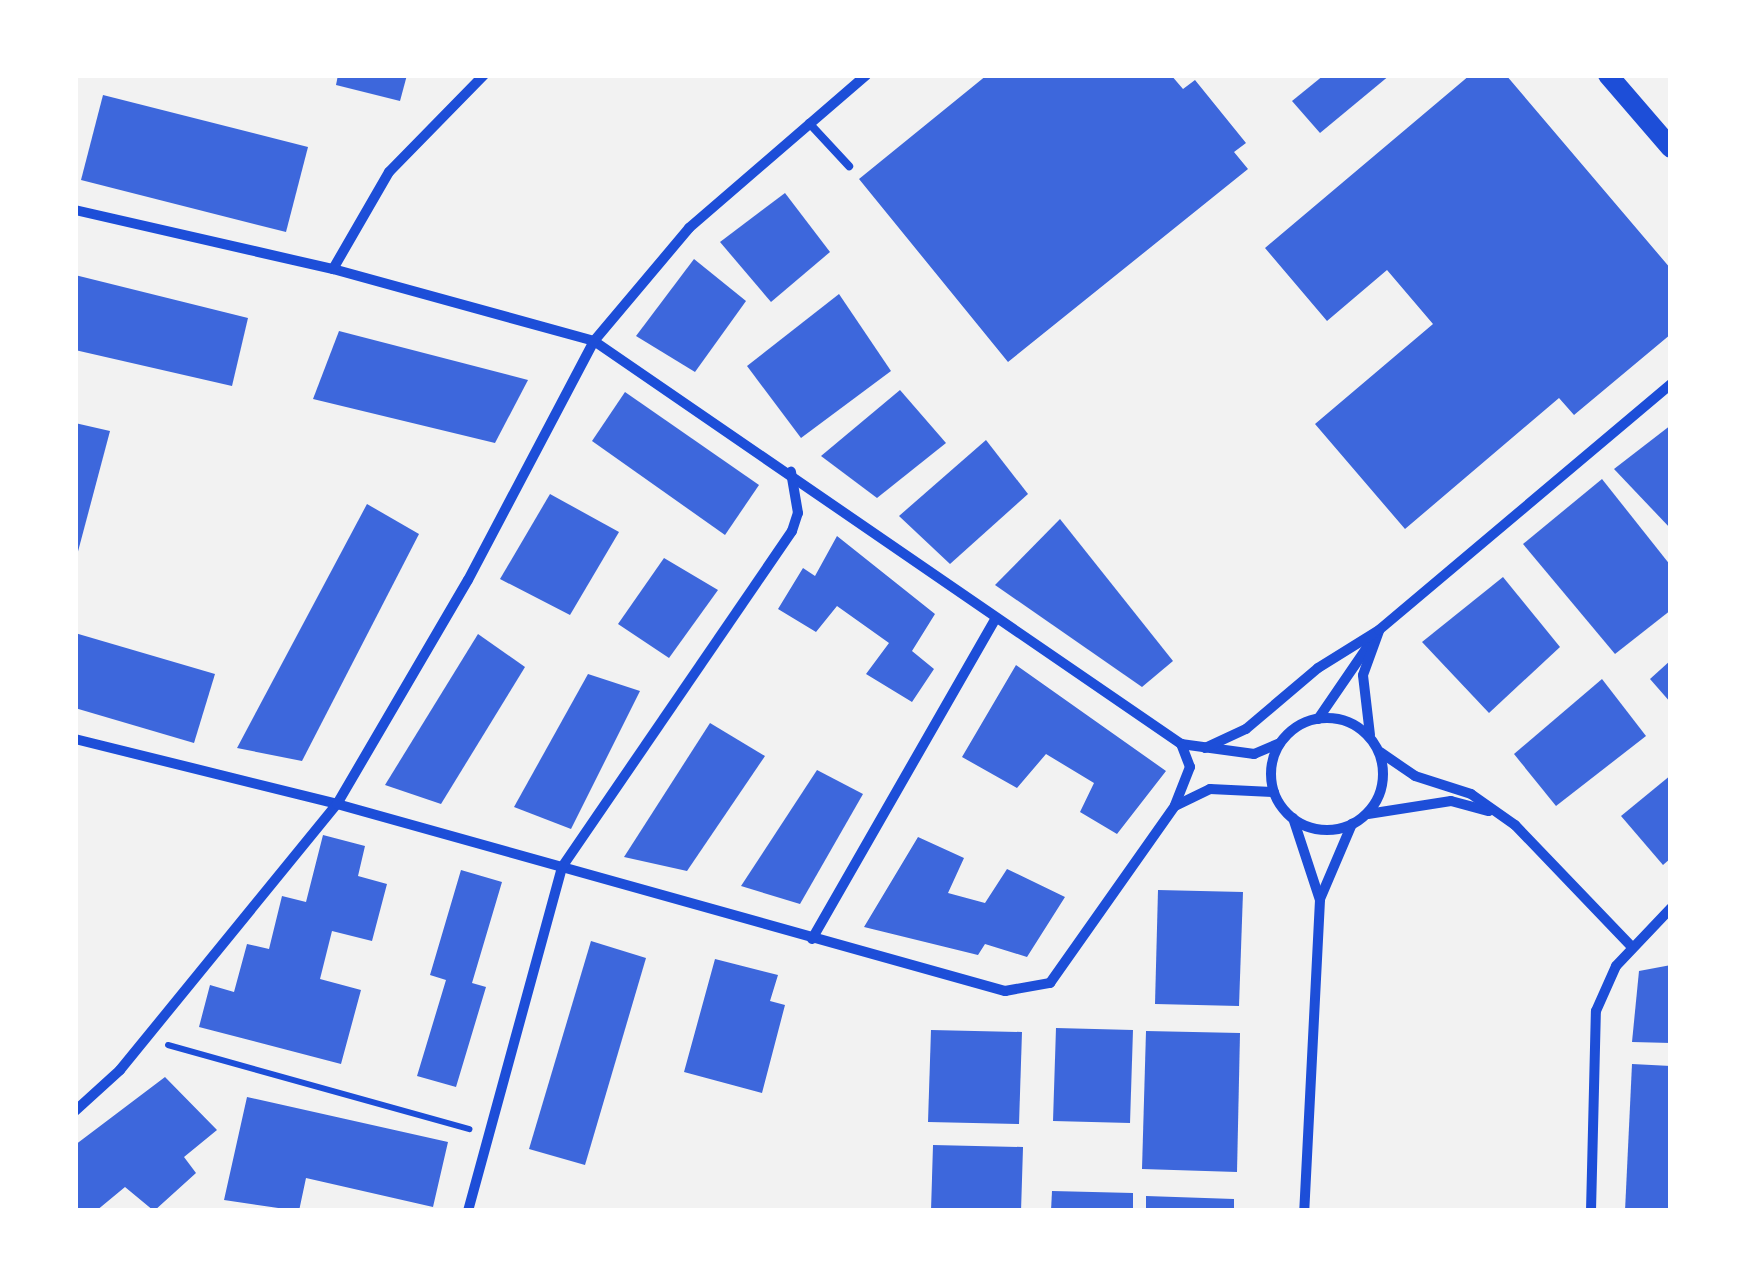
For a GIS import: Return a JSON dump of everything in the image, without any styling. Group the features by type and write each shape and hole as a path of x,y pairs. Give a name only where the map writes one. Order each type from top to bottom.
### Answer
{"main road":[{"path":"1608,75 1671,148"}],"street":[{"path":"333,269 390,172 484,75"},
{"path":"75,1111 146,1038 337,804 468,580 594,340 689,228 866,75"},
{"path":"75,210 333,269 594,340 790,471 994,621 1182,744 1254,754 1280,743 1318,719 1379,630"},
{"path":"1202,749 1233,739 1318,668 1379,630 1671,384"},
{"path":"468,1211 562,867 792,531 798,513 790,471"},
{"path":"812,939 994,621"},
{"path":"1371,739 1363,675 1379,630"},
{"path":"1318,719 1347,721 1371,739 1379,752 1415,776 1471,794 1632,947"},
{"path":"75,738 337,804 1006,991 1039,990 1067,962 1175,806 1190,767 1182,744"},
{"path":"1280,743 1272,767 1274,792 1293,818 1320,900"},
{"path":"1365,816 1382,786 1379,752"},
{"path":"1175,806 1221,788 1274,792"},
{"path":"1293,818 1322,830 1352,824 1365,816 1450,801 1494,812"},
{"path":"1308,1211 1320,900 1352,824"},
{"path":"1590,1211 1596,1011 1632,947 1671,908"}],"lane":[{"path":"809,123 849,166"}],"path":[{"path":"146,1038 490,1135"}],"building":[{"path":"338,75 407,75 400,101 336,85"},
{"path":"987,75 1171,75 1183,89 1195,80 1246,143 1234,152 1248,169 1008,362 859,179"},
{"path":"1324,75 1390,75 1320,133 1292,101"},
{"path":"1470,75 1506,75 1671,269 1671,334 1574,415 1559,398 1405,529 1315,424 1433,324 1387,270 1327,321 1265,248"},
{"path":"103,95 308,147 286,232 81,180"},
{"path":"785,193 830,252 771,302 720,242"},
{"path":"694,259 746,301 695,372 636,336"},
{"path":"75,275 248,318 232,386 75,350"},
{"path":"839,294 891,371 801,438 747,366"},
{"path":"339,331 528,380 495,443 313,399"},
{"path":"900,390 946,443 877,498 821,456"},
{"path":"625,392 759,485 725,535 592,441"},
{"path":"75,423 110,431 76,559 75,559"},
{"path":"1671,425 1671,529 1614,469"},
{"path":"986,440 1028,494 950,564 899,516"},
{"path":"1602,479 1671,566 1671,610 1615,654 1523,544"},
{"path":"550,494 619,532 570,615 500,579"},
{"path":"367,504 419,534 302,761 237,748"},
{"path":"1060,519 1173,661 1142,687 995,585"},
{"path":"837,536 935,614 912,651 934,669 912,702 866,674 889,643 837,606 816,632 778,609 803,568 815,576"},
{"path":"664,558 718,590 669,658 618,624"},
{"path":"1503,577 1560,647 1489,713 1422,642"},
{"path":"75,633 215,674 194,743 75,708"},
{"path":"478,634 525,667 441,804 385,785"},
{"path":"1671,660 1671,703 1650,679"},
{"path":"1016,665 1166,771 1117,834 1080,812 1094,783 1046,754 1017,788 962,757"},
{"path":"588,674 640,691 571,829 514,807"},
{"path":"1602,679 1646,736 1556,806 1514,754"},
{"path":"710,723 765,756 687,871 624,857"},
{"path":"817,770 863,794 800,904 741,886"},
{"path":"1671,775 1671,858 1663,865 1621,816"},
{"path":"323,835 365,846 358,876 387,884 372,941 332,931 320,979 361,990 341,1064 199,1027 210,985 234,992 247,944 269,949 282,896 306,902"},
{"path":"918,837 964,858 948,893 985,903 1007,869 1065,897 1027,957 985,944 978,955 864,927"},
{"path":"461,870 502,882 472,983 486,987 456,1087 417,1076 446,980 430,975"},
{"path":"1158,890 1243,892 1239,1006 1155,1004"},
{"path":"591,941 646,958 585,1165 529,1149"},
{"path":"715,959 778,975 770,1001 785,1005 762,1093 684,1072"},
{"path":"1671,965 1671,1043 1632,1042 1639,971"},
{"path":"1056,1028 1133,1030 1130,1123 1053,1121"},
{"path":"931,1030 1022,1032 1019,1124 928,1122"},
{"path":"1146,1031 1240,1033 1237,1172 1142,1169"},
{"path":"1632,1064 1671,1066 1671,1211 1625,1211"},
{"path":"165,1077 217,1130 184,1157 196,1173 154,1211 125,1187 96,1211 78,1211 75,1145"},
{"path":"247,1097 448,1142 433,1207 306,1178 299,1211 224,1200"},
{"path":"933,1145 1023,1147 1021,1211 931,1211"},
{"path":"1052,1191 1133,1193 1133,1211 1051,1211"},
{"path":"1146,1196 1234,1199 1234,1211 1146,1211"}]}
